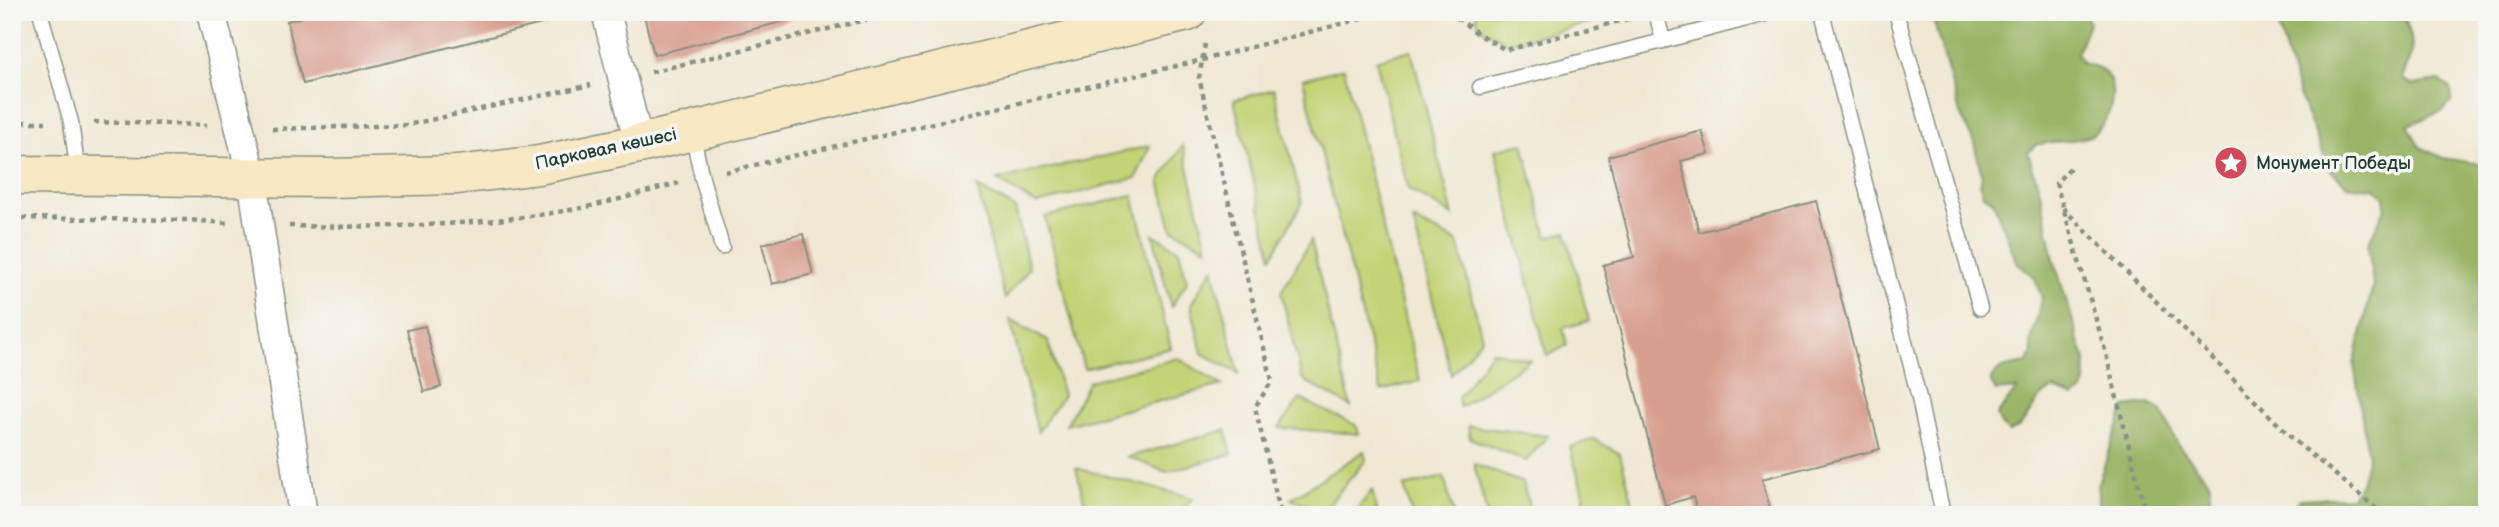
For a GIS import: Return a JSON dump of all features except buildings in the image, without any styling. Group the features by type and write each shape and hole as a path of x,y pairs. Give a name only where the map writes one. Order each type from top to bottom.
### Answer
{"street":[{"path":"211,12 252,178 303,515"},
{"path":"606,12 639,144"},
{"name":"Парковая көшесі","path":"12,175 252,178 457,175 539,165 692,130 1196,26"}],"lane":[{"path":"40,12 71,122 78,175"},
{"path":"1656,12 1663,41"},
{"path":"1480,87 1773,12"},
{"path":"1822,12 1919,398 1943,515"},
{"path":"1896,12 1980,308"},
{"path":"692,130 702,178 722,247"}],"path":[{"path":"12,122 276,129 407,125 623,78 898,12"},
{"path":"1118,80 1387,12"},
{"path":"1449,12 1479,36 1506,50 1634,17"},
{"path":"1196,26 1202,60 1199,78 1272,382 1255,407 1281,515"},
{"path":"2070,168 2056,183 2105,350 2146,515"},
{"path":"2063,208 2295,441 2384,515"}],"green space":[{"path":"1475,12 1632,12 1508,43 1479,27"},
{"path":"1928,12 2085,13 2089,23 2077,53 2082,63 2102,70 2111,86 2108,115 2096,131 2084,138 2035,145 2028,153 2041,195 2054,260 2086,360 2085,382 2082,392 2074,397 2054,389 2046,393 2022,423 2009,432 2001,425 1997,415 2017,389 1996,391 1990,381 2001,369 2027,363 2032,353 2031,342 2042,298 2034,277 2017,263 1993,201 1983,195 1980,185 1982,175 1974,143 1960,113 1935,26"},
{"path":"2274,12 2402,12 2410,31 2412,45 2402,78 2412,85 2439,81 2451,88 2452,101 2443,111 2408,125 2420,147 2443,158 2487,165 2487,515 2288,515 2299,499 2352,497 2361,483 2368,456 2354,364 2373,285 2368,244 2385,209 2385,196 2374,188 2348,186 2330,170 2299,95"},
{"path":"1411,50 1453,216 1408,189 1376,60"},
{"path":"1344,68 1420,381 1381,391 1303,79"},
{"path":"1274,89 1302,203 1272,257 1234,100"},
{"path":"1523,143 1547,237 1566,232 1589,321 1563,328 1567,345 1547,356 1495,150"},
{"path":"1183,145 1207,248 1172,229 1160,181"},
{"path":"1150,146 1136,178 1036,204 997,180"},
{"path":"977,187 1015,208 1029,268 1005,299"},
{"path":"1133,195 1171,348 1084,369 1045,217"},
{"path":"1413,220 1458,242 1482,338 1451,375"},
{"path":"1153,234 1179,250 1187,282 1171,307"},
{"path":"1311,240 1351,407 1302,379 1281,292"},
{"path":"1213,268 1239,374 1202,353 1191,304"},
{"path":"1010,320 1048,341 1063,395 1038,432"},
{"path":"1492,351 1530,360 1460,407 1458,398"},
{"path":"1178,358 1222,385 1066,425 1089,381"},
{"path":"1300,399 1356,425 1359,434 1279,428"},
{"path":"2149,404 2161,410 2178,445 2211,484 2211,515 2098,515 2098,483 2125,407"},
{"path":"1468,426 1548,436 1526,461 1470,438"},
{"path":"1226,430 1232,454 1166,472 1128,457"},
{"path":"1594,439 1620,454 1636,515 1589,515 1570,447"},
{"path":"1364,451 1366,460 1323,511 1291,499"},
{"path":"1474,464 1523,483 1531,515 1487,515"},
{"path":"1076,468 1193,498 1177,515 1088,515"},
{"path":"1444,477 1454,515 1412,515 1404,487"},
{"path":"1372,490 1378,515 1353,515"}],"place":[{"name":"Монумент Победы","path":"2231,163"}]}
